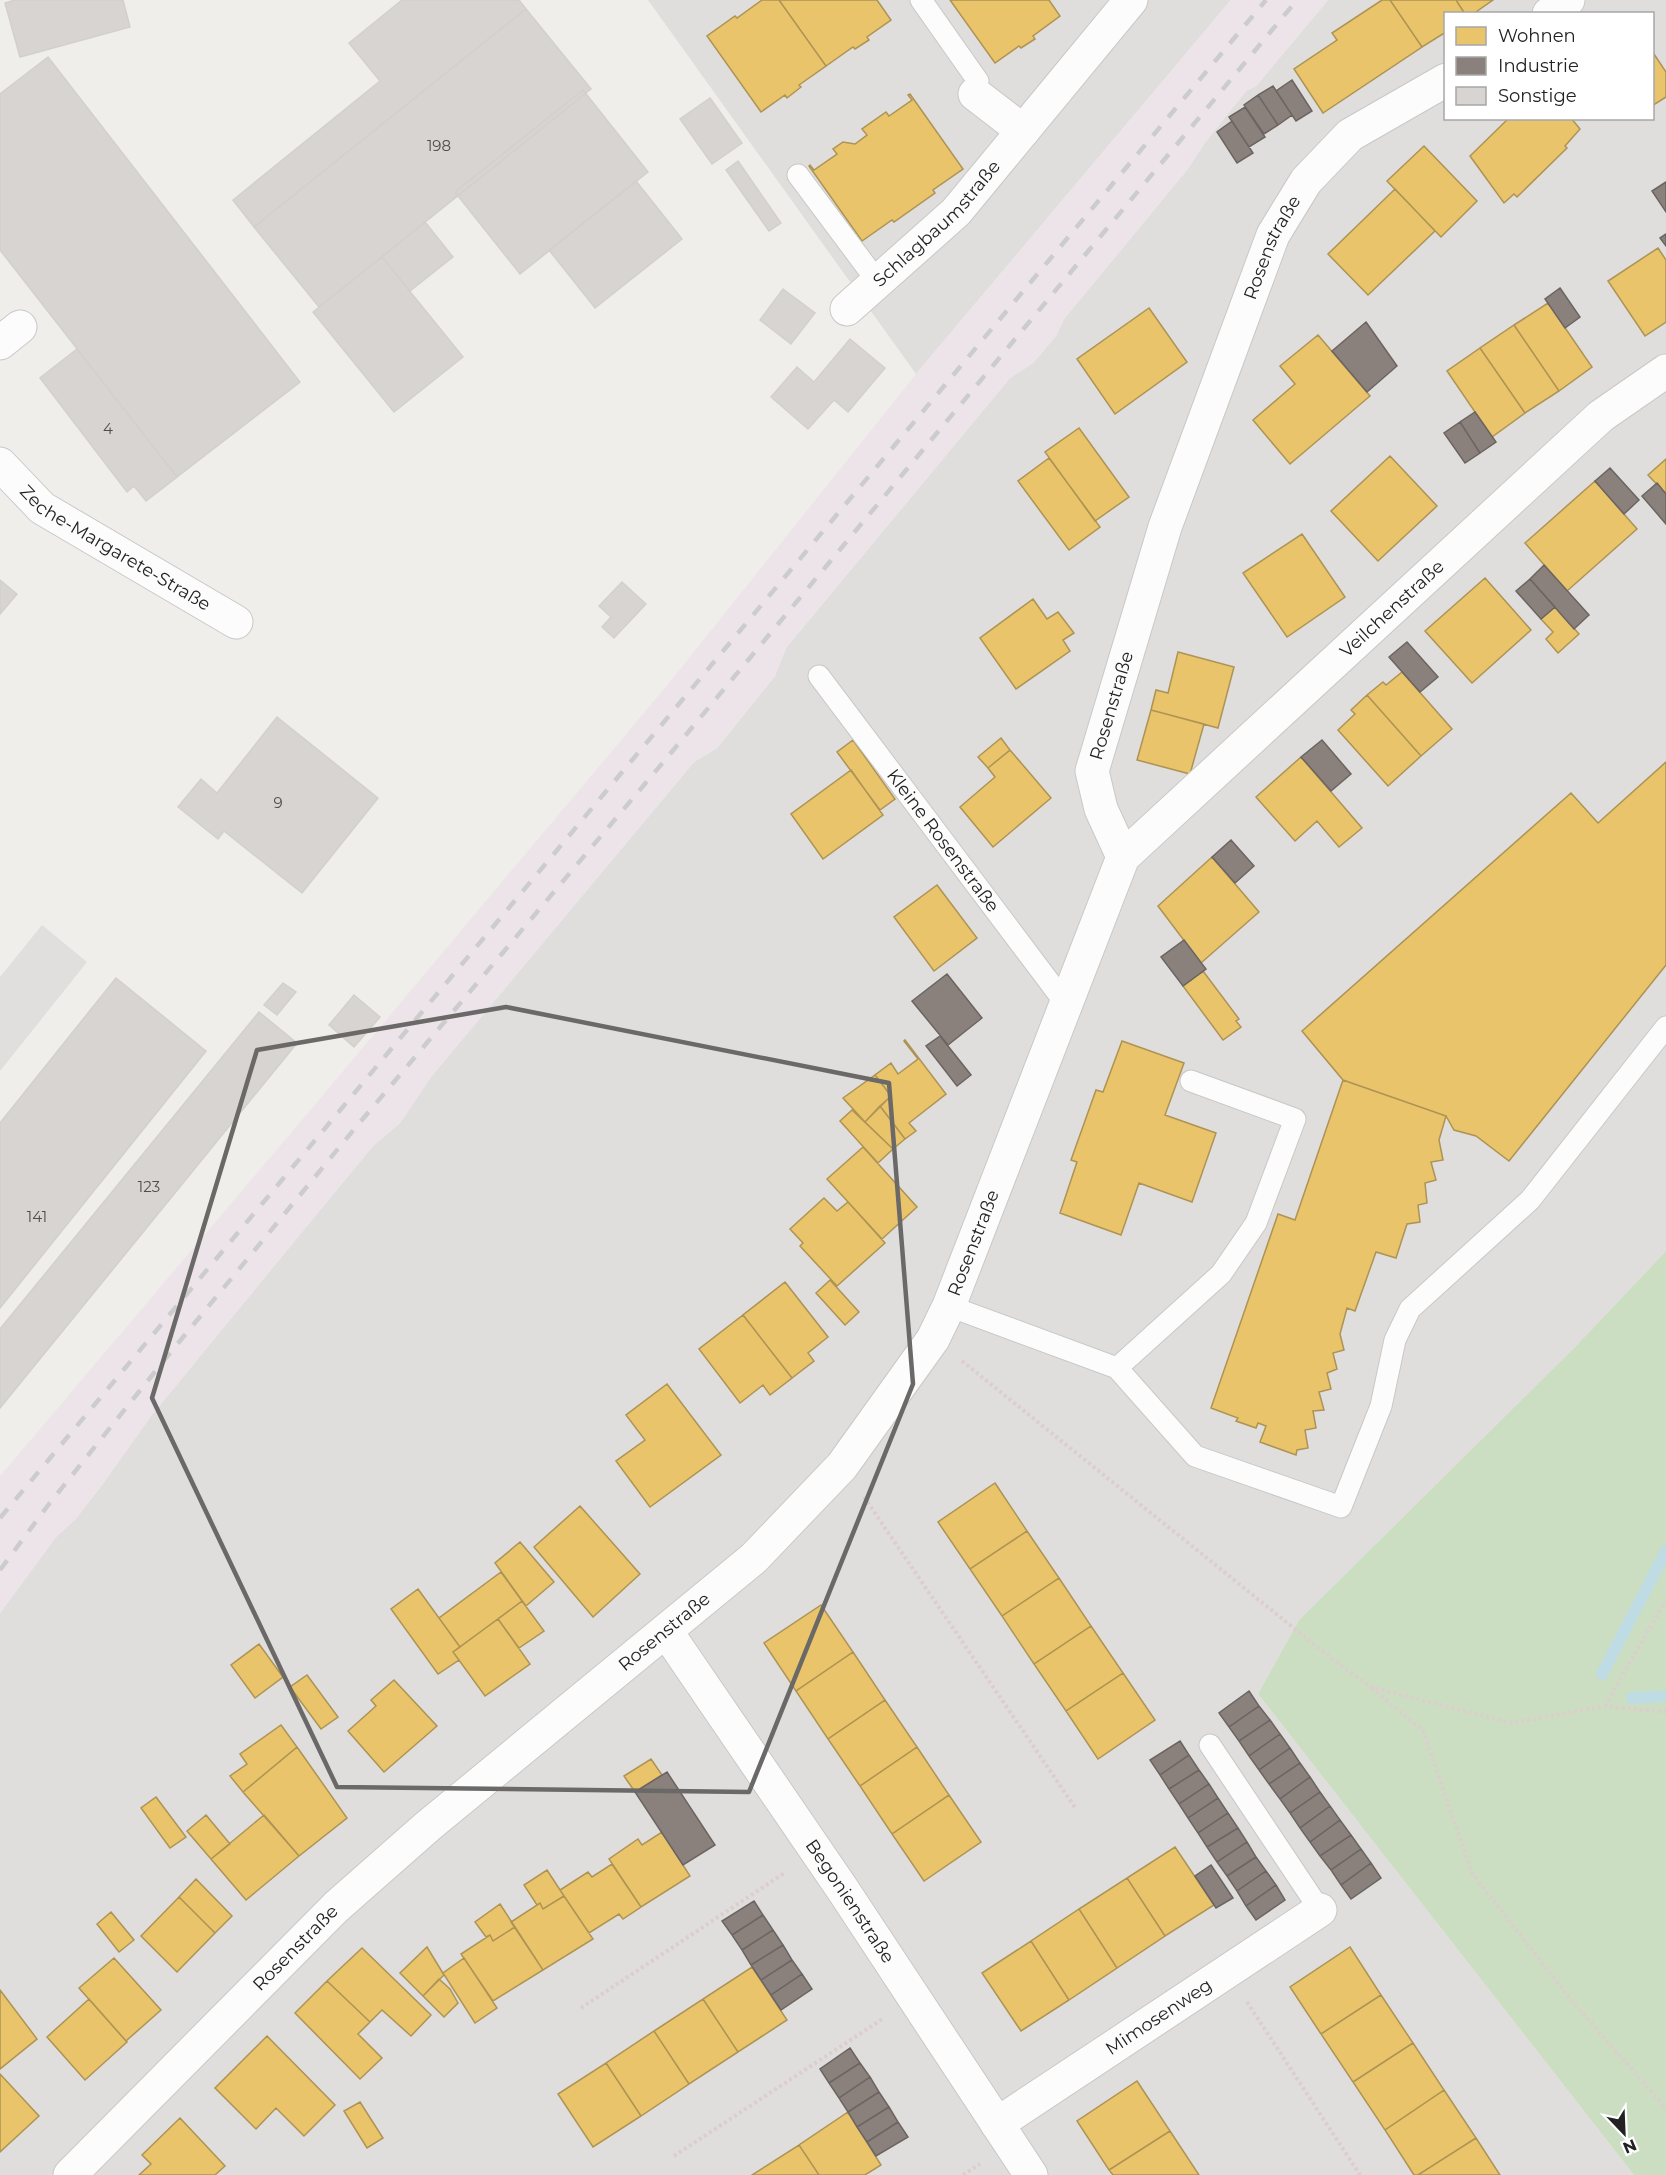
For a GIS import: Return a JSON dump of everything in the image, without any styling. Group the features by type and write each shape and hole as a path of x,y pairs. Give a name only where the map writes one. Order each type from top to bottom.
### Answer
{"street":[{"name":"Schlagbaumstraße","path":"847,309 956,212 1131,0"},
{"path":"1552,12 1568,0"},
{"name":"Rosenstraße","path":"70,2175 336,1907 428,1826 754,1558 842,1466 933,1339 949,1306 1123,857 1101,809 1092,771 1165,527 1273,235 1306,181 1350,135 1444,81"},
{"path":"975,94 1023,131"},
{"name":"Veilchenstraße","path":"1123,857 1601,416 1666,371"},
{"name":"Zeche-Margarete-Straße","path":"0,464 42,508 236,622"},
{"name":"Begonienstraße","path":"666,1631 915,1998 1030,2175"},
{"name":"Mimosenweg","path":"997,2124 1320,1910"}],"lane":[{"path":"921,0 978,81 975,94"},
{"path":"798,175 877,281"},
{"name":"Kleine Rosenstraße","path":"819,676 1065,1004"},
{"path":"949,1306 1117,1368 1195,1456 1341,1507 1381,1406 1395,1340 1410,1309 1530,1200 1666,1027"},
{"path":"1117,1368 1221,1274 1256,1223 1295,1119 1191,1081"},
{"path":"1210,1744 1320,1910"}],"path":[{"path":"933,1339 1341,1666 1371,1687 1423,1731 1472,1873 1571,2000 1666,2108"},
{"path":"842,1466 1076,1809"},
{"path":"1605,1706 1666,1600"},
{"path":"1371,1687 1510,1723 1605,1706 1666,1712"},
{"path":"581,2008 817,1852"},
{"path":"1227,1972 1360,2175"},
{"path":"674,2156 915,1998"}],"highlighted area":[{"path":"506,1007 889,1083 913,1384 749,1792 337,1787 152,1398 257,1050"}],"shaded area":[{"path":"648,0 1231,0 916,374"},
{"path":"1231,0 1328,0 1256,86 1246,91 1204,144 1187,170 1064,319 1056,336 1033,363 1010,378 786,648 775,676 717,748 694,762 431,1077 400,1123 373,1146 265,1277 151,1416 76,1519 56,1537 0,1613 0,1476 669,683 916,374"},
{"path":"1328,0 1666,0 1666,1251 1575,1347 1299,1620 1258,1694 1634,2175 0,2175 0,1613 56,1537 76,1518 102,1485 151,1416 373,1146 400,1123 431,1077 694,762 717,748 775,676 786,648 1010,378 1033,363 1056,336 1064,319 1187,170 1204,144 1246,91 1256,86"},
{"path":"42,925 87,962 0,1071 0,977"}],"green space":[{"path":"1666,1251 1666,2175 1634,2175 1258,1694 1299,1620 1575,1347"}],"building: Wohnen":[{"path":"762,0 779,0 826,66 799,85 801,87 787,98 785,95 761,112 707,36"},
{"path":"779,0 877,0 891,20 867,37 869,40 855,49 853,47 826,66"},
{"path":"950,0 1049,0 1060,16 1033,36 1035,39 1021,48 1019,46 995,63"},
{"path":"1382,0 1390,0 1422,47 1323,113 1294,69 1337,40 1332,33"},
{"path":"1390,0 1456,0 1464,12 1444,12 1444,33 1422,47"},
{"path":"1456,0 1493,0 1476,12 1464,12"},
{"path":"1654,54 1666,72 1666,97 1654,105"},
{"path":"910,94 963,169 933,190 935,193 862,241 809,166 814,170 837,154 833,149 843,142 855,144 867,135 862,129 886,112 889,116 912,100 908,95"},
{"path":"1507,120 1573,120 1580,129 1565,146 1567,148 1517,197 1514,194 1504,203 1470,156"},
{"path":"1424,146 1477,201 1441,237 1387,181"},
{"path":"1395,189 1435,231 1368,295 1328,254"},
{"path":"1658,248 1666,260 1666,322 1645,336 1608,281"},
{"path":"1548,303 1592,367 1559,391 1514,325"},
{"path":"1149,308 1187,362 1115,414 1077,359"},
{"path":"1514,325 1559,391 1525,413 1480,348"},
{"path":"1318,335 1370,396 1290,464 1253,420 1295,384 1280,366"},
{"path":"1480,348 1525,413 1492,437 1447,371"},
{"path":"1079,428 1129,497 1095,521 1045,452"},
{"path":"1390,456 1437,506 1378,561 1331,511"},
{"path":"1049,458 1100,527 1069,550 1018,481"},
{"path":"1666,459 1666,494 1648,475"},
{"path":"1595,481 1637,529 1567,591 1525,543"},
{"path":"1302,534 1345,597 1287,637 1243,573"},
{"path":"1485,578 1531,630 1472,683 1425,631"},
{"path":"1033,599 1047,619 1058,612 1074,633 1063,640 1070,651 1016,689 980,638"},
{"path":"1555,607 1579,634 1558,653 1546,639 1553,632 1541,619"},
{"path":"1178,652 1234,667 1218,728 1151,710 1156,690 1168,693"},
{"path":"1402,672 1452,729 1421,756 1367,695 1383,682 1386,685"},
{"path":"1367,695 1421,756 1388,786 1338,730 1355,714 1351,710"},
{"path":"1151,710 1204,724 1190,774 1137,760"},
{"path":"1001,738 1010,750 988,768 978,757"},
{"path":"853,740 895,799 880,810 837,752"},
{"path":"1010,750 1051,798 993,847 960,807 995,777 988,768"},
{"path":"1301,757 1362,828 1339,847 1317,821 1295,841 1256,797"},
{"path":"1666,762 1666,965 1509,1161 1476,1136 1454,1130 1446,1116 1343,1080 1302,1031 1571,793 1598,823"},
{"path":"851,770 883,815 823,859 791,814"},
{"path":"1212,857 1259,912 1201,963 1158,906"},
{"path":"937,885 977,938 934,971 894,917"},
{"path":"1203,971 1239,1019 1236,1021 1241,1027 1223,1040 1183,986"},
{"path":"905,1040 946,1094 909,1123 916,1131 905,1139 880,1106 891,1096 875,1075 891,1063 898,1074 918,1059"},
{"path":"1122,1041 1184,1063 1165,1115 1216,1133 1192,1202 1139,1183 1121,1235 1060,1213 1077,1162 1071,1160 1096,1090 1103,1092"},
{"path":"875,1075 891,1096 865,1122 843,1098"},
{"path":"1343,1080 1446,1116 1439,1140 1443,1160 1431,1162 1436,1180 1425,1183 1427,1203 1418,1205 1420,1222 1407,1224 1396,1258 1376,1252 1355,1311 1347,1308 1340,1334 1344,1350 1333,1353 1337,1369 1327,1373 1331,1389 1319,1392 1324,1410 1313,1411 1316,1428 1305,1430 1308,1448 1297,1450 1296,1455 1260,1442 1266,1426 1258,1423 1256,1428 1236,1421 1238,1418 1211,1408 1278,1214 1295,1220"},
{"path":"880,1106 905,1139 893,1149 865,1122"},
{"path":"852,1110 893,1149 878,1163 840,1121"},
{"path":"863,1147 917,1207 882,1239 827,1179"},
{"path":"824,1198 837,1211 848,1202 885,1243 837,1286 800,1246 803,1243 790,1229"},
{"path":"830,1280 859,1312 845,1325 816,1293"},
{"path":"785,1282 828,1337 808,1353 814,1361 792,1378 743,1315"},
{"path":"743,1315 792,1378 770,1395 763,1385 740,1403 699,1349"},
{"path":"667,1384 721,1455 650,1507 616,1461 645,1440 626,1415"},
{"path":"995,1483 1027,1531 970,1569 938,1522"},
{"path":"580,1506 640,1574 593,1617 534,1547"},
{"path":"1027,1531 1059,1578 1002,1616 970,1569"},
{"path":"520,1542 554,1582 526,1606 495,1563"},
{"path":"501,1572 522,1601 460,1647 439,1618"},
{"path":"1059,1578 1091,1626 1034,1664 1002,1616"},
{"path":"418,1589 460,1647 453,1652 459,1660 438,1674 391,1609"},
{"path":"522,1601 544,1631 519,1648 498,1619"},
{"path":"821,1605 853,1652 796,1691 764,1643"},
{"path":"498,1619 530,1664 485,1696 453,1652"},
{"path":"1091,1626 1123,1673 1066,1711 1034,1664"},
{"path":"259,1644 283,1677 255,1698 231,1665"},
{"path":"853,1652 885,1700 828,1739 796,1691"},
{"path":"1123,1673 1155,1720 1098,1759 1066,1711"},
{"path":"307,1675 338,1717 321,1729 290,1687"},
{"path":"394,1680 437,1726 384,1772 348,1731 376,1706 371,1700"},
{"path":"885,1700 917,1747 860,1786 828,1739"},
{"path":"281,1725 297,1747 243,1792 230,1776 247,1764 240,1754"},
{"path":"297,1747 347,1818 299,1856 243,1792"},
{"path":"917,1747 949,1795 892,1834 860,1786"},
{"path":"651,1759 662,1775 635,1792 624,1776"},
{"path":"949,1795 981,1842 924,1881 892,1834"},
{"path":"156,1797 186,1837 170,1848 141,1808"},
{"path":"206,1815 230,1844 211,1859 187,1831"},
{"path":"264,1815 299,1856 246,1900 211,1859"},
{"path":"662,1832 690,1876 641,1907 609,1859 638,1839 642,1845"},
{"path":"1175,1847 1214,1905 1165,1936 1127,1878"},
{"path":"612,1864 641,1907 623,1919 619,1914 589,1933 560,1890 588,1872 592,1877"},
{"path":"547,1870 564,1896 543,1909 540,1903 537,1905 524,1885"},
{"path":"1127,1878 1165,1936 1117,1968 1079,1909"},
{"path":"196,1879 232,1916 215,1933 179,1897"},
{"path":"564,1896 593,1939 543,1970 511,1922 540,1903 543,1909"},
{"path":"179,1897 215,1933 177,1972 141,1936"},
{"path":"500,1904 515,1927 493,1941 490,1935 486,1937 475,1922"},
{"path":"1079,1909 1117,1968 1069,2000 1031,1941"},
{"path":"111,1912 134,1940 119,1952 97,1924"},
{"path":"515,1927 543,1970 493,2001 461,1954 490,1935 493,1941"},
{"path":"1031,1941 1069,2000 1021,2031 982,1973"},
{"path":"427,1947 444,1975 423,1996 400,1973"},
{"path":"1350,1947 1381,1995 1321,2034 1290,1987"},
{"path":"362,1948 431,2015 411,2036 382,2010 370,2022 327,1981"},
{"path":"114,1958 161,2010 126,2041 79,1988"},
{"path":"464,1958 497,2008 475,2023 443,1973"},
{"path":"752,1967 787,2020 738,2052 703,1999"},
{"path":"439,1979 450,1989 458,2003 444,2017 423,1996"},
{"path":"327,1981 370,2022 358,2034 382,2058 360,2079 295,2013"},
{"path":"0,1990 37,2039 0,2069"},
{"path":"1381,1995 1413,2043 1353,2082 1321,2034"},
{"path":"89,1999 127,2042 85,2080 47,2037"},
{"path":"703,1999 738,2052 689,2084 654,2031"},
{"path":"654,2031 689,2084 641,2116 606,2063"},
{"path":"267,2036 335,2105 304,2136 276,2108 256,2129 215,2088"},
{"path":"1413,2043 1444,2090 1385,2130 1353,2082"},
{"path":"606,2063 641,2116 593,2147 558,2094"},
{"path":"0,2074 39,2116 0,2152"},
{"path":"1137,2081 1170,2131 1109,2170 1077,2121"},
{"path":"1444,2090 1476,2138 1418,2175 1414,2175 1385,2130"},
{"path":"360,2102 383,2138 367,2148 344,2111"},
{"path":"848,2112 881,2165 865,2175 819,2175 799,2145"},
{"path":"180,2118 225,2166 215,2175 139,2175 151,2164 142,2155"},
{"path":"1170,2131 1199,2175 1113,2175 1109,2170"},
{"path":"1476,2138 1500,2175 1418,2175"},
{"path":"799,2145 819,2175 752,2175"}],"building: Industrie":[{"path":"1292,80 1312,111 1296,121 1276,91"},
{"path":"1273,86 1292,115 1278,125 1258,95"},
{"path":"1258,95 1278,125 1264,134 1244,105"},
{"path":"1245,107 1265,137 1249,147 1229,117"},
{"path":"1232,121 1253,153 1237,163 1217,132"},
{"path":"1666,182 1666,212 1652,191"},
{"path":"1666,234 1666,246 1660,238"},
{"path":"1560,288 1580,317 1565,328 1545,299"},
{"path":"1366,322 1397,366 1367,392 1332,351"},
{"path":"1475,412 1496,442 1480,453 1460,422"},
{"path":"1460,422 1480,453 1465,463 1444,433"},
{"path":"1610,468 1639,500 1624,514 1595,481"},
{"path":"1657,483 1666,494 1666,524 1642,496"},
{"path":"1544,565 1589,615 1574,629 1530,579"},
{"path":"1530,579 1555,607 1541,619 1516,591"},
{"path":"1407,642 1438,677 1420,692 1389,657"},
{"path":"1322,740 1351,774 1331,791 1301,757"},
{"path":"1231,840 1254,866 1235,883 1212,857"},
{"path":"1184,940 1206,969 1183,986 1161,957"},
{"path":"947,974 982,1018 948,1045 912,1001"},
{"path":"940,1036 971,1075 957,1086 926,1046"},
{"path":"1249,1691 1259,1706 1229,1727 1219,1713"},
{"path":"1259,1706 1270,1720 1239,1741 1229,1727"},
{"path":"1270,1720 1280,1734 1249,1756 1239,1741"},
{"path":"1280,1734 1290,1748 1259,1770 1249,1756"},
{"path":"1180,1741 1189,1755 1160,1775 1150,1760"},
{"path":"1290,1748 1300,1763 1269,1784 1259,1770"},
{"path":"1189,1755 1199,1770 1169,1789 1160,1775"},
{"path":"1300,1763 1310,1777 1280,1799 1269,1784"},
{"path":"1199,1770 1209,1784 1179,1804 1169,1789"},
{"path":"667,1772 715,1845 683,1865 635,1792"},
{"path":"1310,1777 1320,1792 1290,1813 1280,1799"},
{"path":"1209,1784 1218,1798 1188,1818 1179,1804"},
{"path":"1320,1792 1330,1806 1300,1828 1290,1813"},
{"path":"1218,1798 1228,1813 1198,1833 1188,1818"},
{"path":"1330,1806 1340,1820 1310,1842 1300,1828"},
{"path":"1228,1813 1238,1828 1207,1847 1198,1833"},
{"path":"1340,1820 1351,1835 1320,1856 1310,1842"},
{"path":"1238,1828 1247,1842 1217,1862 1207,1847"},
{"path":"1351,1835 1361,1849 1331,1870 1320,1856"},
{"path":"1247,1842 1256,1857 1227,1876 1217,1862"},
{"path":"1361,1849 1371,1863 1341,1885 1331,1870"},
{"path":"1256,1857 1266,1871 1237,1891 1227,1876"},
{"path":"1371,1863 1381,1878 1351,1899 1341,1885"},
{"path":"1211,1865 1233,1898 1216,1908 1195,1876"},
{"path":"1266,1871 1276,1885 1246,1906 1237,1891"},
{"path":"1276,1885 1285,1900 1256,1920 1246,1906"},
{"path":"754,1901 763,1915 732,1935 722,1921"},
{"path":"763,1915 773,1930 742,1950 732,1935"},
{"path":"773,1930 783,1945 751,1965 742,1950"},
{"path":"783,1945 792,1960 761,1980 751,1965"},
{"path":"792,1960 802,1974 771,1995 761,1980"},
{"path":"802,1974 812,1989 781,2010 771,1995"},
{"path":"850,2048 860,2063 829,2083 820,2069"},
{"path":"860,2063 870,2077 839,2098 829,2083"},
{"path":"870,2077 879,2092 848,2112 839,2098"},
{"path":"879,2092 889,2107 857,2127 848,2112"},
{"path":"889,2107 898,2122 867,2142 857,2127"},
{"path":"898,2122 908,2137 876,2156 867,2142"}],"building: Sonstige":[{"path":"15,0 123,0 130,27 20,57 5,3"},
{"path":"402,0 519,0 526,9 254,227 233,200 380,81 349,43"},
{"path":"526,9 591,89 319,307 254,227"},
{"path":"48,57 300,382 177,477 0,250 0,94"},
{"path":"583,90 648,172 520,274 455,192"},
{"path":"710,98 742,143 712,164 680,119"},
{"path":"738,161 781,223 769,231 726,170"},
{"path":"636,181 682,239 595,308 549,250"},
{"path":"425,222 453,257 410,291 382,257"},
{"path":"382,257 463,357 394,412 313,312"},
{"path":"783,289 815,313 791,344 760,320"},
{"path":"850,339 885,368 848,412 834,400 808,429 771,397 797,367 814,382"},
{"path":"77,349 177,477 146,501 134,486 127,492 40,378"},
{"path":"0,580 17,594 0,614"},
{"path":"622,582 646,604 614,638 602,627 611,617 599,606"},
{"path":"277,717 378,798 302,893 224,831 218,839 178,807 201,779 217,793"},
{"path":"116,978 206,1051 0,1308 0,1123"},
{"path":"283,983 296,992 277,1015 264,1005"},
{"path":"354,995 380,1017 354,1047 329,1025"},
{"path":"259,1012 297,1043 0,1408 0,1329"}],"waterway":[{"path":"1602,1674 1666,1551"},
{"path":"1632,1698 1666,1696"}],"railway":[{"path":"0,1518 1266,0"},
{"path":"0,1570 49,1504 170,1353 356,1127 665,760 1297,0"}]}
